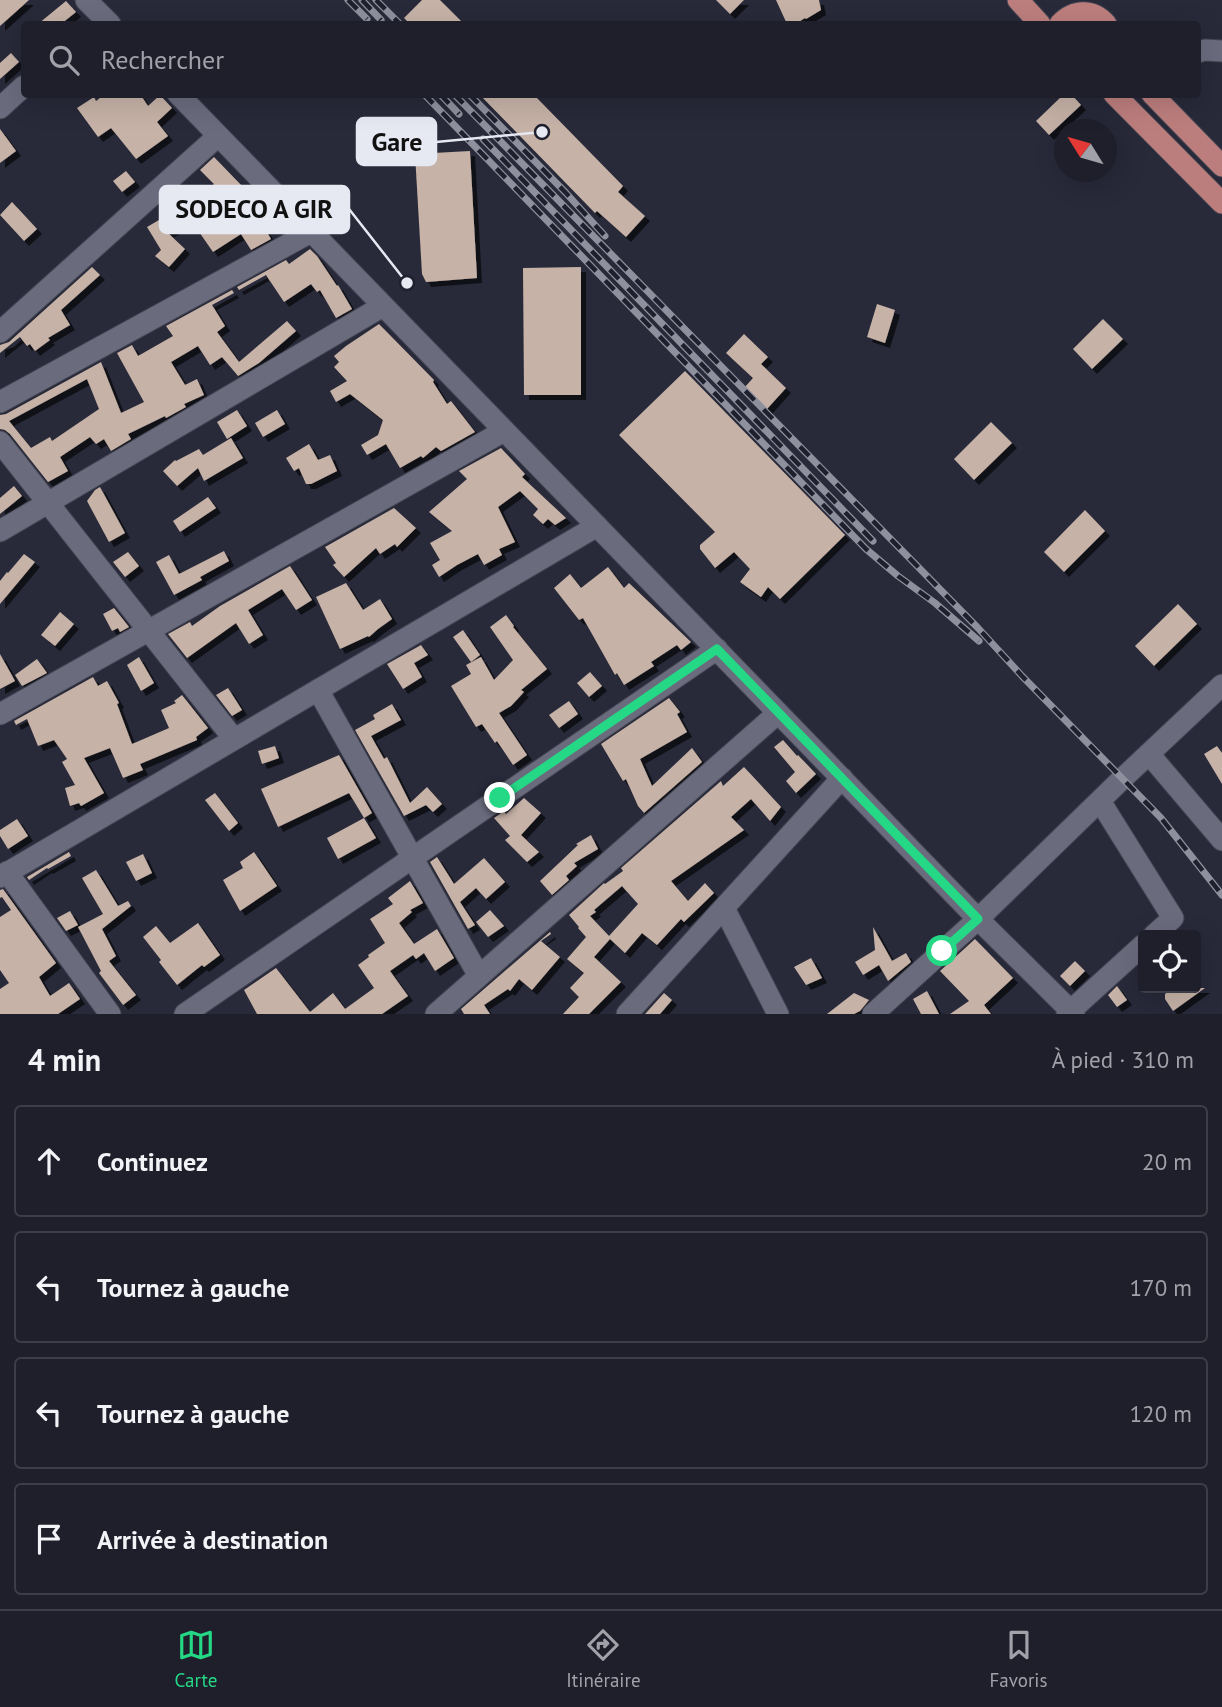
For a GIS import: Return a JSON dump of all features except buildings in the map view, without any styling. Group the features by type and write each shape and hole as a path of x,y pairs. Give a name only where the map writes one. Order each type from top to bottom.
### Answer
{"main road":[{"path":"1018,0 1037,21"},
{"path":"1062,0 1103,21"},
{"path":"1063,21 1075,13 1103,21"},
{"path":"1118,98 1222,203"},
{"path":"1156,98 1222,166"},
{"path":"1167,98 1175,119"}],"street":[{"path":"86,0 102,21"},
{"path":"0,108 21,89"},
{"path":"182,98 1071,1013 1138,950"},
{"path":"0,332 218,136"},
{"path":"0,402 311,232"},
{"path":"0,531 383,306"},
{"path":"0,713 504,430"},
{"path":"0,442 234,739"},
{"path":"110,1014 4,875 597,526"},
{"path":"185,1014 717,649"},
{"path":"873,1014 978,919 1222,685"},
{"path":"318,690 480,976"},
{"path":"436,1014 778,713"},
{"path":"1149,754 1222,840"},
{"path":"627,1014 842,778"},
{"path":"1100,801 1173,918 1160,930"},
{"path":"724,908 778,1014"}],"railway":[{"path":"348,0 367,19"},
{"path":"362,0 381,20"},
{"path":"376,0 397,21"},
{"path":"428,98 866,549 979,641"},
{"path":"444,98 459,114"},
{"path":"458,98 1161,818 1222,895"},
{"path":"473,98 605,236"},
{"path":"483,139 873,541"}],"place":[{"name":"Gare","path":"542,132"},
{"name":"SODECO A GIR","path":"407,283"}],"route":[{"path":"500,798 717,649 978,919 942,951"}]}
